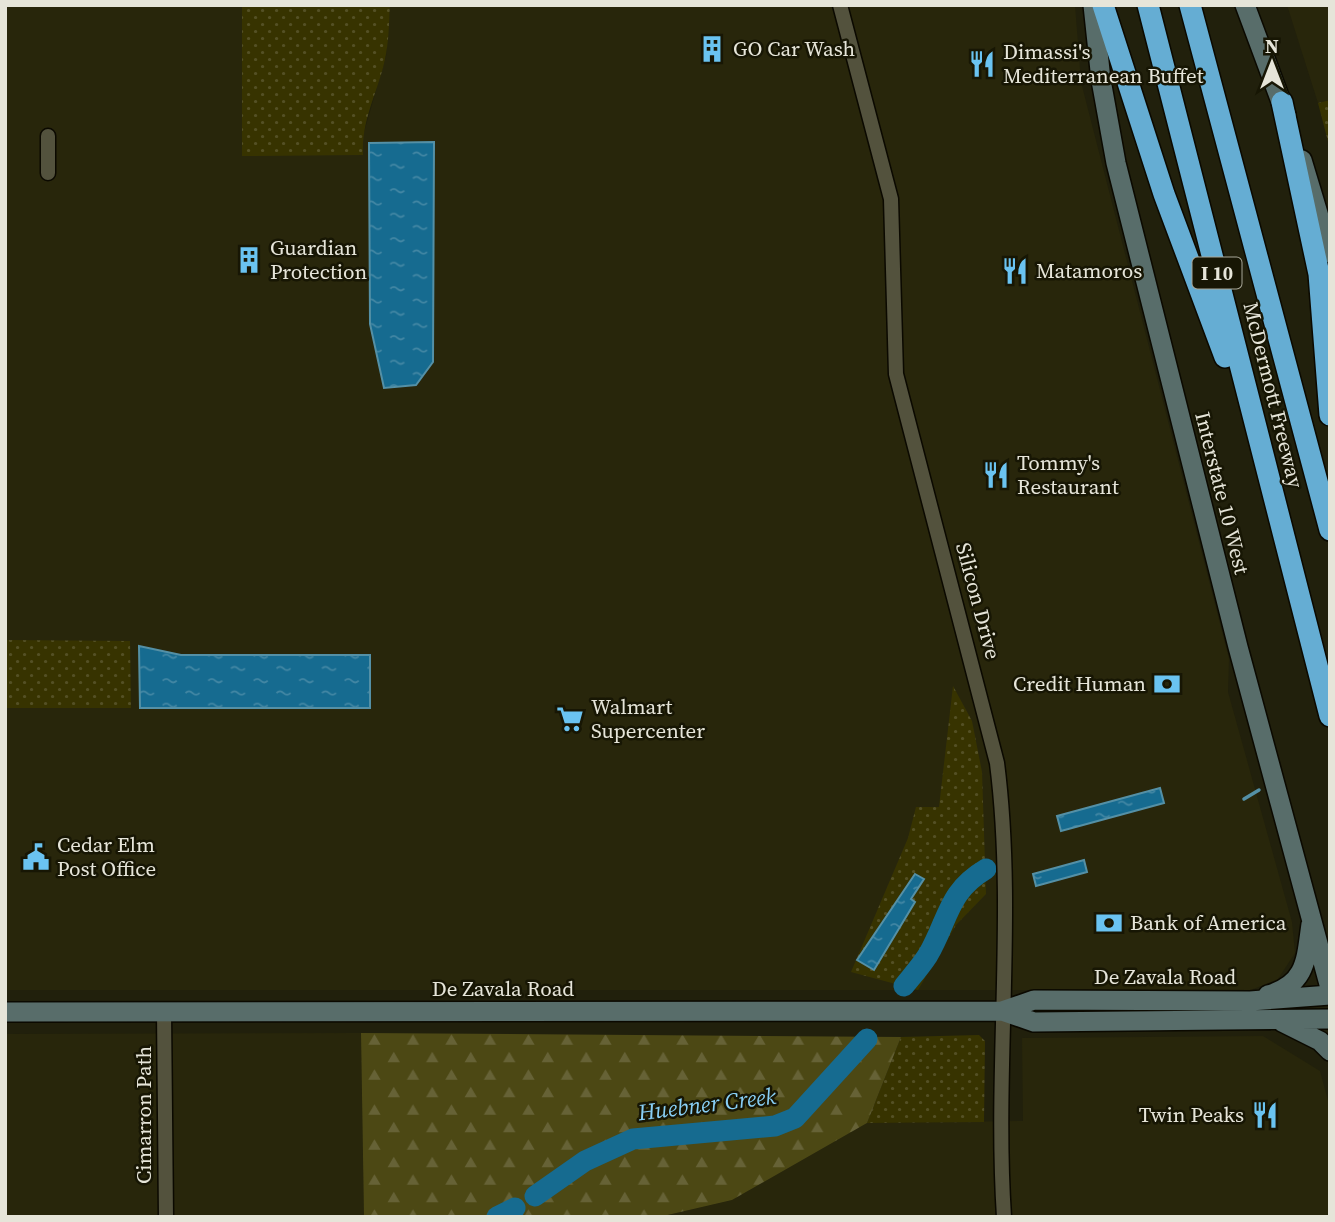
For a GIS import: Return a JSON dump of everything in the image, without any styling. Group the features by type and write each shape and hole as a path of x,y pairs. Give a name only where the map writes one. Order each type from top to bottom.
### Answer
{"highway":[{"path":"1103,5 1164,194 1221,344 1284,541"},
{"name":"McDermott Freeway","path":"1148,5 1330,716"},
{"name":"McDermott Freeway","path":"1191,5 1330,530"},
{"path":"1282,102 1319,274 1330,415"}],"main road":[{"name":"Interstate 10 West","path":"1093,5 1101,80 1120,177 1238,647 1313,916 1330,988"},
{"path":"1245,5 1313,191 1330,253"},
{"path":"1313,916 1330,938"},
{"path":"1250,1001 1284,990 1298,979 1305,963 1313,916"},
{"name":"De Zavala Road","path":"5,1012 1002,1011 1034,1000 1250,1001 1330,995"},
{"name":"De Zavala Road","path":"1002,1011 1034,1022 1330,1020"},
{"path":"1278,1020 1320,1041 1330,1051"}],"street":[{"name":"Silicon Drive","path":"840,5 891,199 896,374 996,758 1002,803 1004,889 1004,1217"},
{"path":"48,136 48,173"},
{"name":"Cimarron Path","path":"164,1012 166,1217"}],"shaded area":[{"path":"5,5 242,5 242,155 362,139 386,56 390,5 1075,5 1081,82 1229,659 1228,692 1292,922 1295,953 1278,979 1251,990 5,990"},
{"path":"242,5 390,5 386,54 365,129 363,155 242,156"},
{"path":"1287,5 1330,5 1330,100 1318,103"},
{"path":"1330,100 1330,149 1318,103"},
{"path":"5,640 130,641 131,708 5,708"},
{"path":"953,686 972,721 982,772 986,894 956,925 918,990 851,972 908,838 916,807 939,807"},
{"path":"361,1033 364,1217 5,1217 5,1034"},
{"path":"979,1035 985,1041 984,1122 867,1123 901,1037"},
{"path":"1263,1036 1320,1071 1330,1108 1330,1217 659,1217 732,1200 867,1123 1023,1121 1022,1038"}],"green space":[{"path":"361,1033 901,1037 867,1123 732,1200 659,1217 364,1217"}],"water":[{"path":"434,142 433,362 416,385 384,388 370,324 369,143"},
{"path":"139,646 181,655 370,655 370,708 140,708"},
{"path":"1160,788 1164,803 1061,831 1057,816"},
{"path":"1084,860 1087,872 1036,886 1033,874"},
{"path":"915,874 924,879 911,899 915,902 874,970 857,960"}],"waterway":[{"path":"1244,799 1259,790"},
{"name":"Huebner Creek","path":"904,986 928,955 950,907 963,887 986,869"},
{"name":"Huebner Creek","path":"535,1196 585,1161 633,1139 775,1126 795,1118 867,1039"},
{"name":"Huebner Creek","path":"497,1217 515,1208"}],"place":[{"name":"GO Car Wash","path":"712,49"},
{"name":"Dimassi's Mediterranean Buffet","path":"982,64"},
{"name":"Guardian Protection","path":"249,260"},
{"name":"Matamoros","path":"1015,271"},
{"name":"Tommy's Restaurant","path":"996,475"},
{"name":"Credit Human","path":"1167,684"},
{"name":"Walmart Supercenter","path":"570,719"},
{"name":"Cedar Elm Post Office","path":"36,857"},
{"name":"Bank of America","path":"1109,923"},
{"name":"Twin Peaks","path":"1265,1115"}]}
